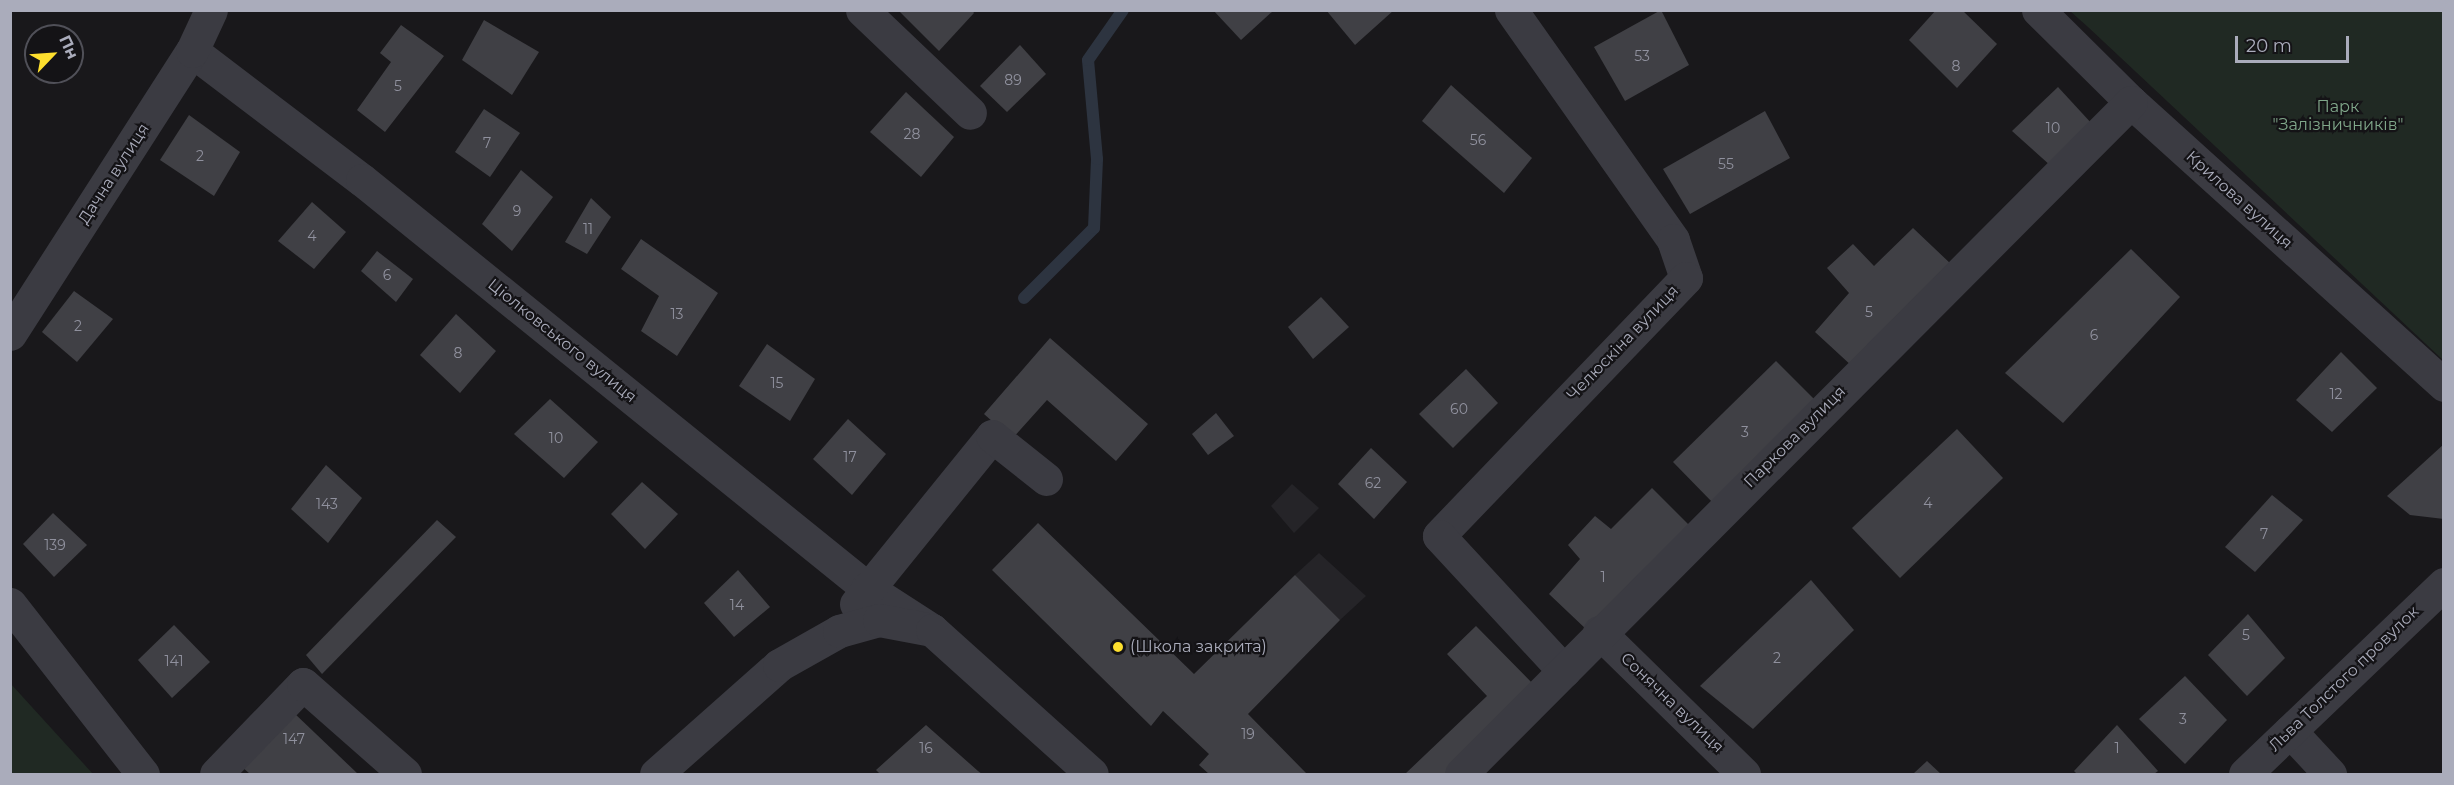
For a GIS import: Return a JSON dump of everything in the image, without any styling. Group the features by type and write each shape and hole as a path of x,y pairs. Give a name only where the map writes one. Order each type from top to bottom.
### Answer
{"street":[{"name":"Дачна вулиця","path":"10,334 192,51 211,10"},
{"path":"861,10 970,113"},
{"name":"Челюскіна вулиця","path":"1511,10 1673,240 1686,278 1439,536 1564,671"},
{"name":"Крилова вулиця","path":"2038,10 2131,102 2444,385"},
{"name":"Ціолковського вулиця","path":"192,51 362,180 867,588 932,630 1092,774"},
{"name":"Паркова вулиця","path":"1461,774 1564,671 1599,632 2131,102"},
{"path":"839,631 867,588 992,436 1046,479"},
{"name":"Льва Толстого провулок","path":"2245,774 2444,584"},
{"path":"10,604 143,774"},
{"path":"656,774 779,664 839,631 879,620 932,630"},
{"name":"Сонячна вулиця","path":"1599,632 1744,774"},
{"path":"216,774 303,684 405,774"},
{"path":"2290,731 2330,774"}],"shaded area":[{"path":"1292,484 1319,508 1294,533 1271,506"},
{"path":"1319,553 1366,596 1340,620 1295,575"}],"green space":[{"name":"Парк \"Залізничників\"","path":"2070,11 2443,11 2443,360 2088,27"},
{"path":"11,684 93,774 11,774"}],"building":[{"path":"898,10 972,10 974,13 939,51"},
{"path":"1213,10 1274,10 1241,40"},
{"path":"1326,10 1394,10 1355,45"},
{"path":"1661,10 1689,65 1625,101 1594,47"},
{"path":"1936,10 1962,10 1997,44 1957,88 1909,40"},
{"path":"484,20 539,52 512,95 462,60"},
{"path":"401,25 444,56 385,132 357,110 391,62 380,53"},
{"path":"1020,45 1046,74 1007,112 980,86"},
{"path":"1451,85 1532,158 1504,193 1422,121"},
{"path":"2058,87 2093,125 2051,166 2012,131"},
{"path":"906,92 954,137 921,177 870,132"},
{"path":"484,109 520,133 490,177 455,152"},
{"path":"1765,111 1790,158 1690,214 1663,169"},
{"path":"189,115 240,152 214,196 160,160"},
{"path":"521,170 553,197 512,251 482,224"},
{"path":"591,198 611,217 587,254 565,242"},
{"path":"312,202 346,232 314,269 278,241"},
{"path":"1913,228 1952,265 1853,367 1815,332 1849,293 1827,268 1853,244 1874,266"},
{"path":"641,239 718,293 677,356 641,331 659,296 621,269"},
{"path":"2131,249 2180,297 2063,423 2005,373"},
{"path":"377,251 413,279 396,302 361,271"},
{"path":"74,291 113,319 77,362 42,332"},
{"path":"1321,297 1349,327 1313,359 1288,327"},
{"path":"456,314 496,351 460,393 420,355"},
{"path":"1050,338 1148,424 1116,461 1047,400 1012,439 984,414"},
{"path":"767,344 815,379 790,421 739,386"},
{"path":"2341,352 2377,388 2332,432 2296,400"},
{"path":"1776,361 1817,402 1714,504 1673,462"},
{"path":"1466,369 1498,403 1453,448 1419,414"},
{"path":"550,399 598,442 564,478 514,434"},
{"path":"1216,413 1234,436 1208,455 1192,434"},
{"path":"848,419 886,454 852,495 813,459"},
{"path":"1957,429 2003,478 1900,578 1852,528"},
{"path":"2444,444 2444,519 2410,515 2387,496"},
{"path":"1371,448 1407,482 1374,519 1338,484"},
{"path":"326,465 362,498 328,543 291,509"},
{"path":"642,482 678,514 645,549 611,514"},
{"path":"1652,488 1691,527 1588,631 1549,594 1580,559 1568,545 1595,516 1611,529"},
{"path":"2272,495 2303,520 2255,572 2225,547"},
{"path":"53,513 87,545 54,577 23,544"},
{"path":"437,520 456,537 322,674 306,655"},
{"name":"(Школа закрита)","path":"1038,523 1194,674 1295,575 1340,620 1248,714 1307,774 1209,774 1199,765 1209,754 1163,711 1151,726 992,570"},
{"path":"738,570 770,607 734,637 704,603"},
{"path":"1811,580 1854,630 1753,729 1700,686"},
{"path":"2248,614 2285,658 2247,696 2208,655"},
{"path":"174,625 210,662 172,698 138,660"},
{"path":"1476,626 1536,687 1448,774 1405,774 1487,696 1447,654"},
{"path":"2185,676 2227,720 2185,764 2139,719"},
{"path":"293,712 358,774 250,774 241,766"},
{"path":"926,725 982,774 880,774 876,770"},
{"path":"2117,725 2158,771 2154,774 2077,774 2074,771"},
{"path":"1927,761 1941,774 1913,774"}],"waterway":[{"path":"1024,298 1094,228 1097,159 1088,60 1123,10"}],"place":[{"name":"(Школа закрита)","path":"1118,647"}]}
